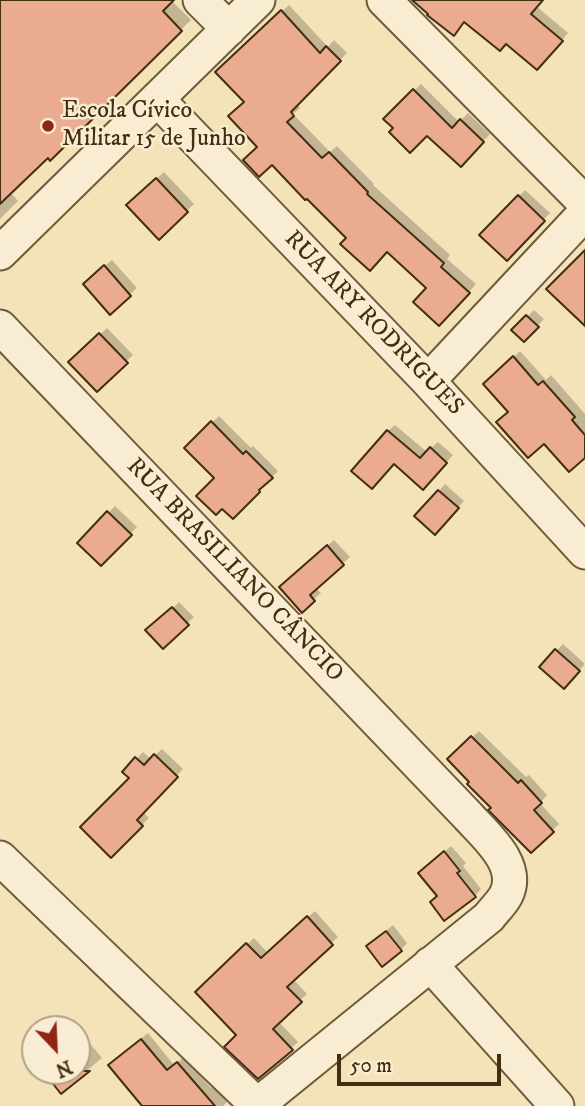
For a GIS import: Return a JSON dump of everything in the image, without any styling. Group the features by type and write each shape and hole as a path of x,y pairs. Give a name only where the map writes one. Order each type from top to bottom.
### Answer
{"street":[{"path":"200,0 229,29"},
{"path":"0,253 258,0"},
{"path":"384,0 585,203"},
{"name":"RUA ARY RODRIGUES","path":"157,99 428,381 585,552"},
{"path":"428,381 585,213"},
{"name":"RUA BRASILIANO CÂNCIO","path":"0,327 498,849 508,867 510,882 506,896 489,917 430,964"},
{"path":"0,858 267,1103 430,964 557,1106"}],"building":[{"name":"Escola Cívico Militar 15 de Junho","path":"0,0 174,0 163,11 182,31 50,161 48,158 0,204"},
{"path":"412,0 543,0 531,14 563,41 537,70 506,44 500,51 464,22 454,36"},
{"path":"281,10 320,53 326,46 341,61 291,112 294,116 287,122 322,158 329,152 367,194 444,263 441,267 470,293 439,326 413,302 426,288 387,252 370,271 340,244 346,238 272,165 259,177 243,160 257,147 228,116 244,102 215,72"},
{"path":"413,89 452,128 460,119 484,142 461,167 427,136 410,153 389,132 393,128 383,119"},
{"path":"156,178 188,212 159,240 126,205"},
{"path":"518,195 545,221 507,261 479,235"},
{"path":"585,250 585,326 546,289"},
{"path":"104,265 131,296 110,315 83,284"},
{"path":"526,315 539,327 524,342 511,330"},
{"path":"99,333 128,363 97,392 68,362"},
{"path":"513,356 538,385 543,381 575,417 572,420 585,435 585,458 569,472 544,444 528,458 496,422 508,412 483,384"},
{"path":"211,421 243,454 246,451 273,478 233,519 222,509 216,515 196,496 214,478 184,448"},
{"path":"387,430 420,458 430,447 447,463 423,490 394,464 372,489 351,471"},
{"path":"438,490 459,508 435,535 414,516"},
{"path":"107,511 132,535 101,566 77,543"},
{"path":"327,545 344,565 310,595 315,601 302,613 279,587"},
{"path":"172,607 189,625 163,649 145,630"},
{"path":"555,649 580,671 564,689 539,667"},
{"path":"471,736 518,783 521,780 542,803 534,810 554,832 531,853 488,810 491,808 447,759"},
{"path":"154,754 178,777 137,820 143,826 111,858 80,827 129,778 122,772 135,757 144,765"},
{"path":"444,851 476,897 444,921 430,902 437,896 418,873"},
{"path":"307,916 333,945 287,987 302,1002 273,1029 293,1050 258,1079 224,1047 236,1035 195,992 246,943 261,958"},
{"path":"386,931 402,951 382,967 366,946"},
{"path":"141,1039 167,1070 177,1062 215,1106 142,1106 108,1065"},
{"path":"54,1085 72,1085 61,1094"}],"place":[{"name":"Escola Cívico Militar 15 de Junho","path":"48,126"}]}
